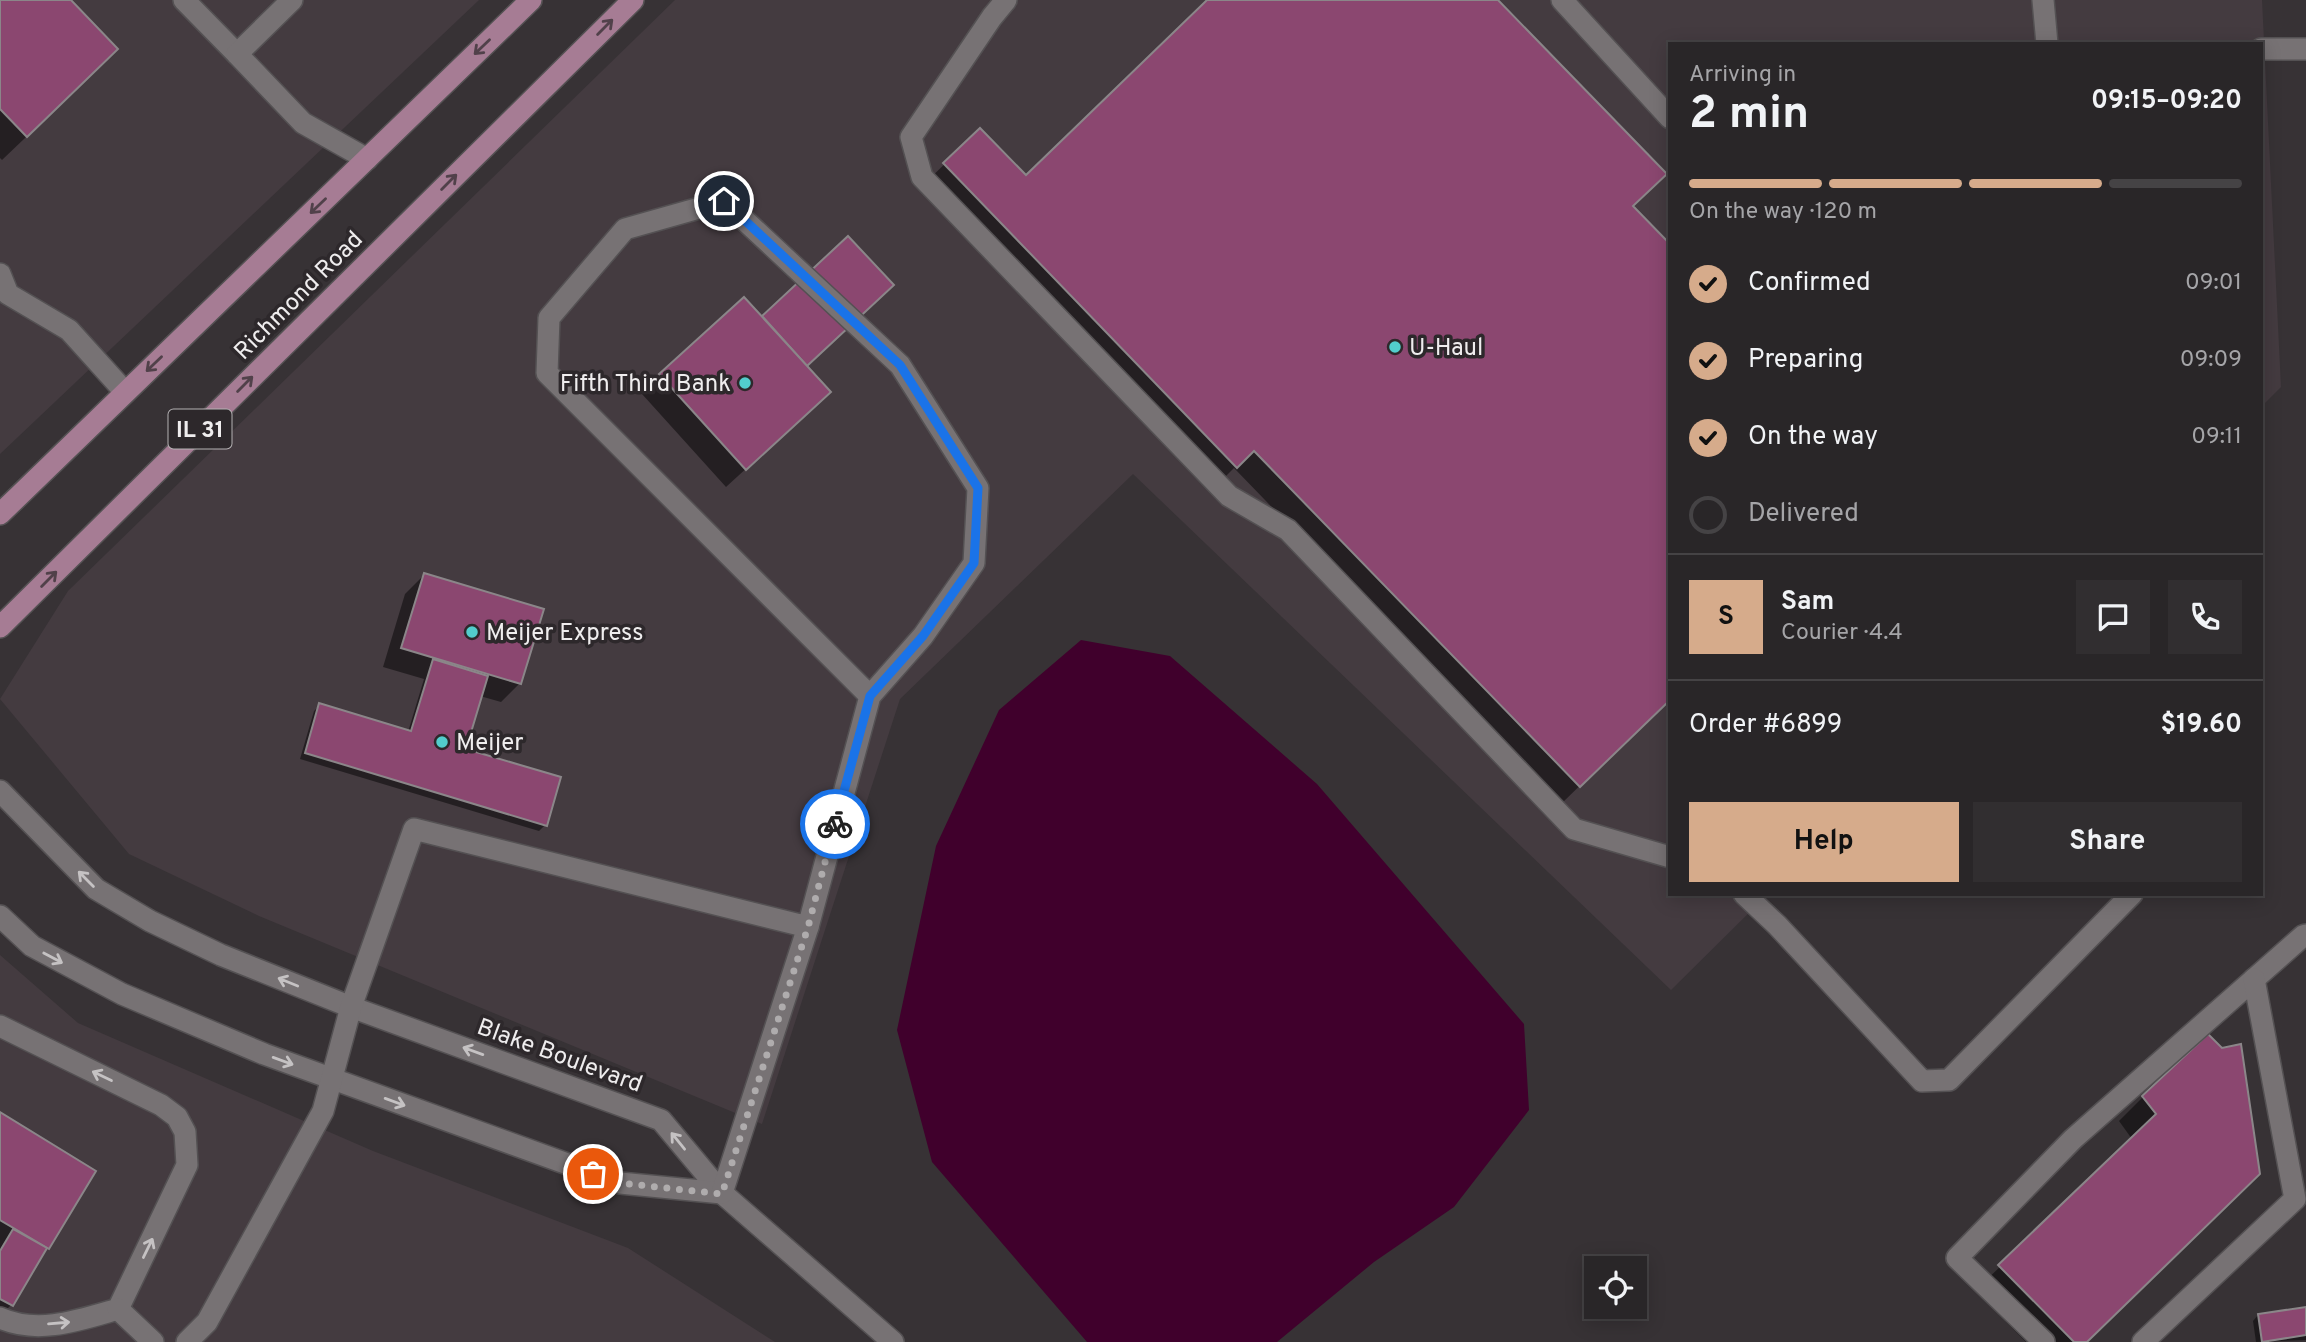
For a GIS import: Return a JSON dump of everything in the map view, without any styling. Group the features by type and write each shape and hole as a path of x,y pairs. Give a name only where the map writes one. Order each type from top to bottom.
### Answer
{"main road":[{"name":"Richmond Road","path":"0,514 531,0"},
{"name":"Richmond Road","path":"0,627 633,0"}],"street":[{"path":"184,0 303,123 367,159"},
{"path":"237,54 292,0"},
{"path":"1006,0 911,137 922,177 1229,496 1288,530 1574,829 1668,856"},
{"path":"1562,0 1668,116"},
{"path":"2043,0 2047,42"},
{"path":"2263,50 2306,50"},
{"path":"0,916 32,946 122,995 264,1054 620,1183 722,1194 808,927 870,696 923,636 974,563 978,488 900,365 724,201 625,229 549,318 547,373 870,696"},
{"path":"0,274 4,298 69,330 125,392"},
{"name":"Blake Boulevard","path":"0,791 96,889 150,921 221,955 351,1007 661,1120 722,1194 893,1342"},
{"path":"187,1342 207,1322 323,1111 351,1007 414,829 808,927"},
{"path":"1746,896 1777,925 1922,1081 1949,1080 2131,896"},
{"path":"2043,1342 1958,1258 2073,1139 2302,936 2306,936"},
{"path":"2143,1342 2295,1199 2254,979"},
{"path":"0,1026 161,1105 177,1117 185,1132 187,1165 118,1309 64,1324 16,1325 0,1318"},
{"path":"118,1309 153,1342"}],"shaded area":[{"path":"0,0 479,0 0,454"},
{"path":"675,0 2262,0 2281,387 2263,405 2263,42 1668,42 1668,896 1766,896 1671,990 1133,474 900,699 762,1124 259,916 129,854 0,699 68,591"},
{"path":"1081,640 1170,656 1317,784 1524,1024 1529,1110 1454,1207 1374,1262 1277,1342 1087,1342 932,1162 897,1030 936,846 999,710"},
{"path":"0,955 78,1023 373,1151 628,1248 775,1342 0,1342"}],"building":[{"path":"0,0 71,0 118,49 27,137 0,109"},
{"name":"U-Haul","path":"1207,0 1498,0 1667,174 1633,206 1668,242 1668,702 1580,787 1254,451 1237,468 943,163 980,128 1026,175"},
{"path":"848,236 894,285 807,366 762,316"},
{"name":"Fifth Third Bank","path":"744,297 831,392 746,470 659,374"},
{"path":"424,573 544,609 521,684 401,648"},
{"path":"433,659 488,676 466,749 561,777 547,826 305,753 319,703 411,731"},
{"path":"2208,1034 2222,1048 2241,1044 2260,1174 2087,1342 2074,1342 1998,1265 2156,1114 2142,1096"},
{"path":"0,1112 96,1171 49,1249 0,1220"},
{"path":"13,1229 47,1248 13,1306 0,1299 0,1251"},
{"path":"2306,1307 2306,1335 2262,1342 2258,1314"}],"way so far":[{"path":"593,1174 620,1183 722,1194 808,927 835,824"}],"place":[{"name":"U-Haul","path":"1395,347"},
{"name":"Fifth Third Bank","path":"745,383"},
{"name":"Meijer Express","path":"472,632"},
{"name":"Meijer","path":"442,742"}],"route":[{"path":"724,201 900,365 978,488 974,563 923,636 870,696 835,824"}]}
